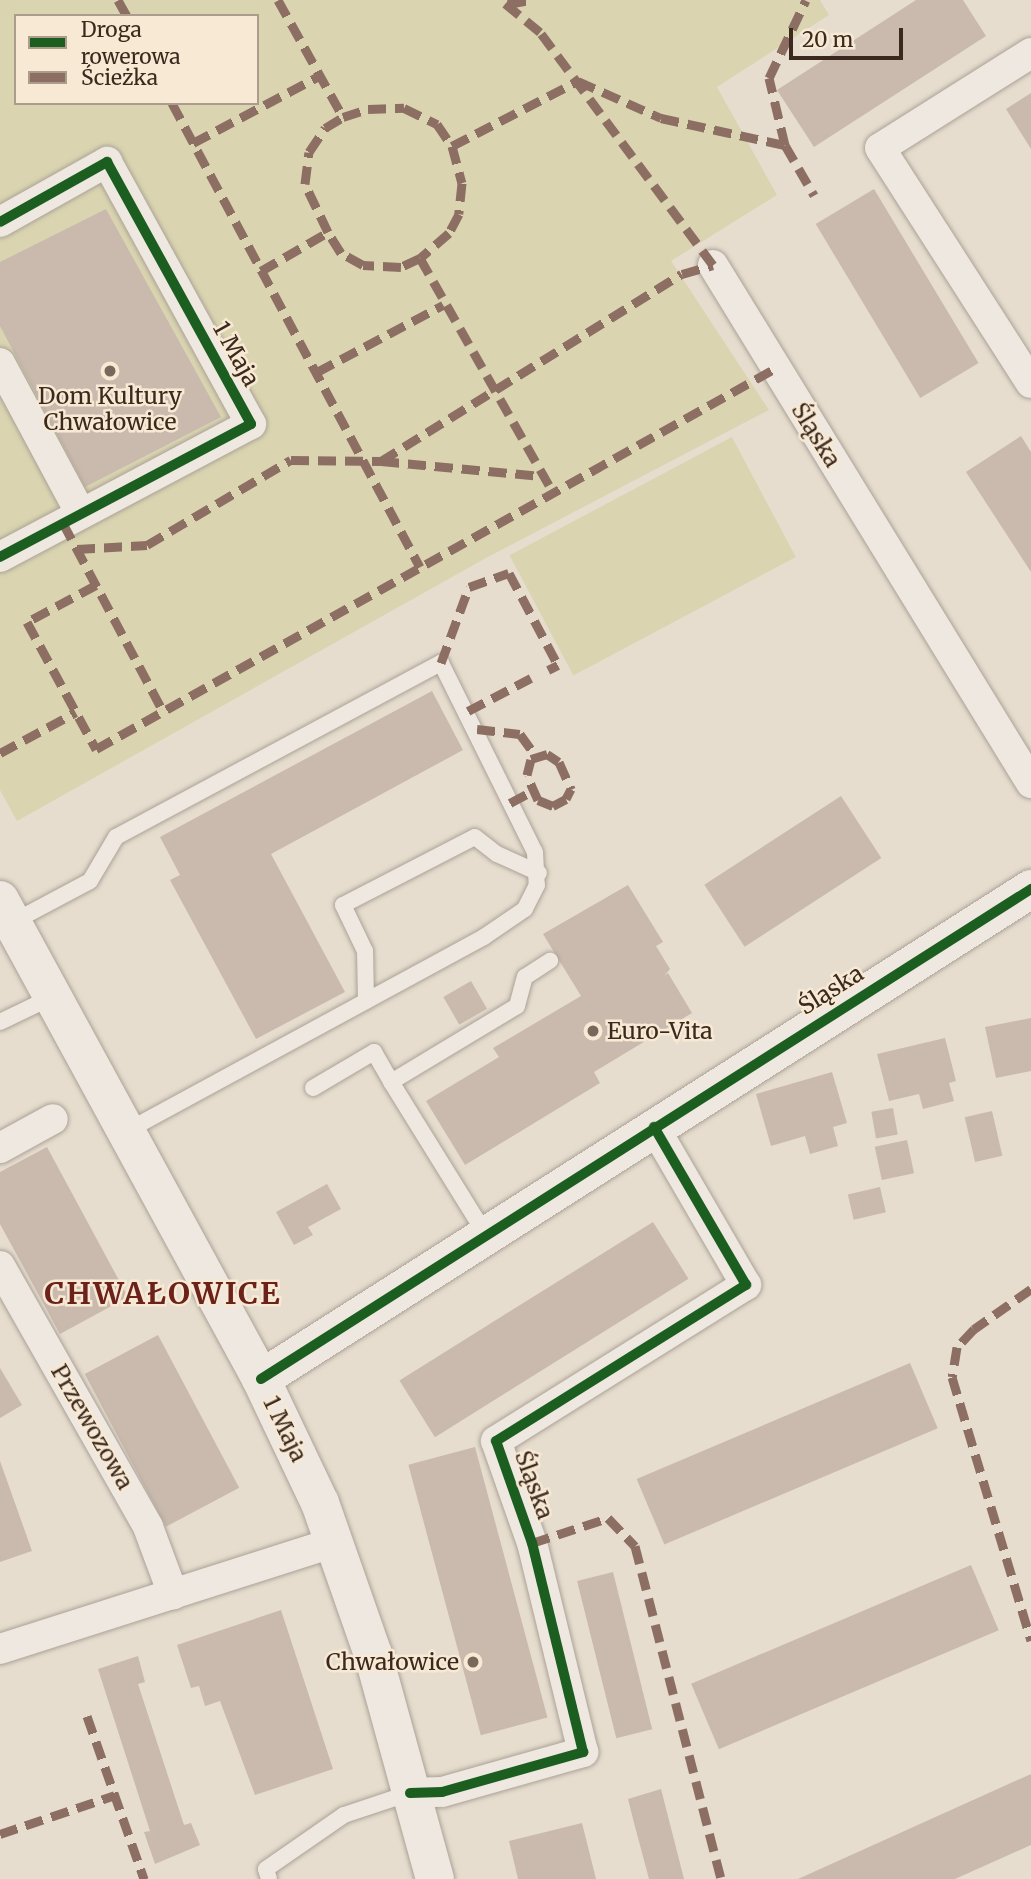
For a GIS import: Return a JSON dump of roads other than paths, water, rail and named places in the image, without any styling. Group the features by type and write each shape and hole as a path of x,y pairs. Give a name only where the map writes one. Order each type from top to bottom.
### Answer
{"main road":[{"name":"Śląska","path":"261,1378 1031,889"},
{"name":"1 Maja","path":"6,911 261,1378 335,1542 373,1654 435,1879"}],"street":[{"path":"1031,53 880,148 1031,383"},
{"name":"1 Maja","path":"0,222 107,162 251,424 0,557"},
{"name":"Śląska","path":"713,265 1031,782"},
{"path":"0,363 81,514"},
{"path":"0,1148 53,1119"},
{"name":"Śląska","path":"410,1793 442,1792 583,1752 532,1543 496,1441 746,1284 654,1127"},
{"name":"Przewozowa","path":"0,1266 148,1527 173,1594"},
{"path":"0,1649 335,1542"}],"lane":[{"path":"6,911 90,881 116,838 442,663 535,852 539,873 525,909 507,923 126,1131"},
{"path":"366,1001 365,951 343,905 475,838 498,854 539,873"},
{"path":"391,1082 517,1006 525,977 550,961"},
{"path":"0,1022 54,996"},
{"path":"313,1088 374,1052 486,1235"},
{"path":"270,1879 266,1869 344,1815 410,1793"}],"place":[{"name":"Dom Kultury Chwałowice","path":"110,371"},
{"name":"Euro-Vita","path":"593,1031"},
{"name":"Chwałowice","path":"473,1662"}],"district":[{"name":"CHWAŁOWICE","path":"163,1293"}]}
